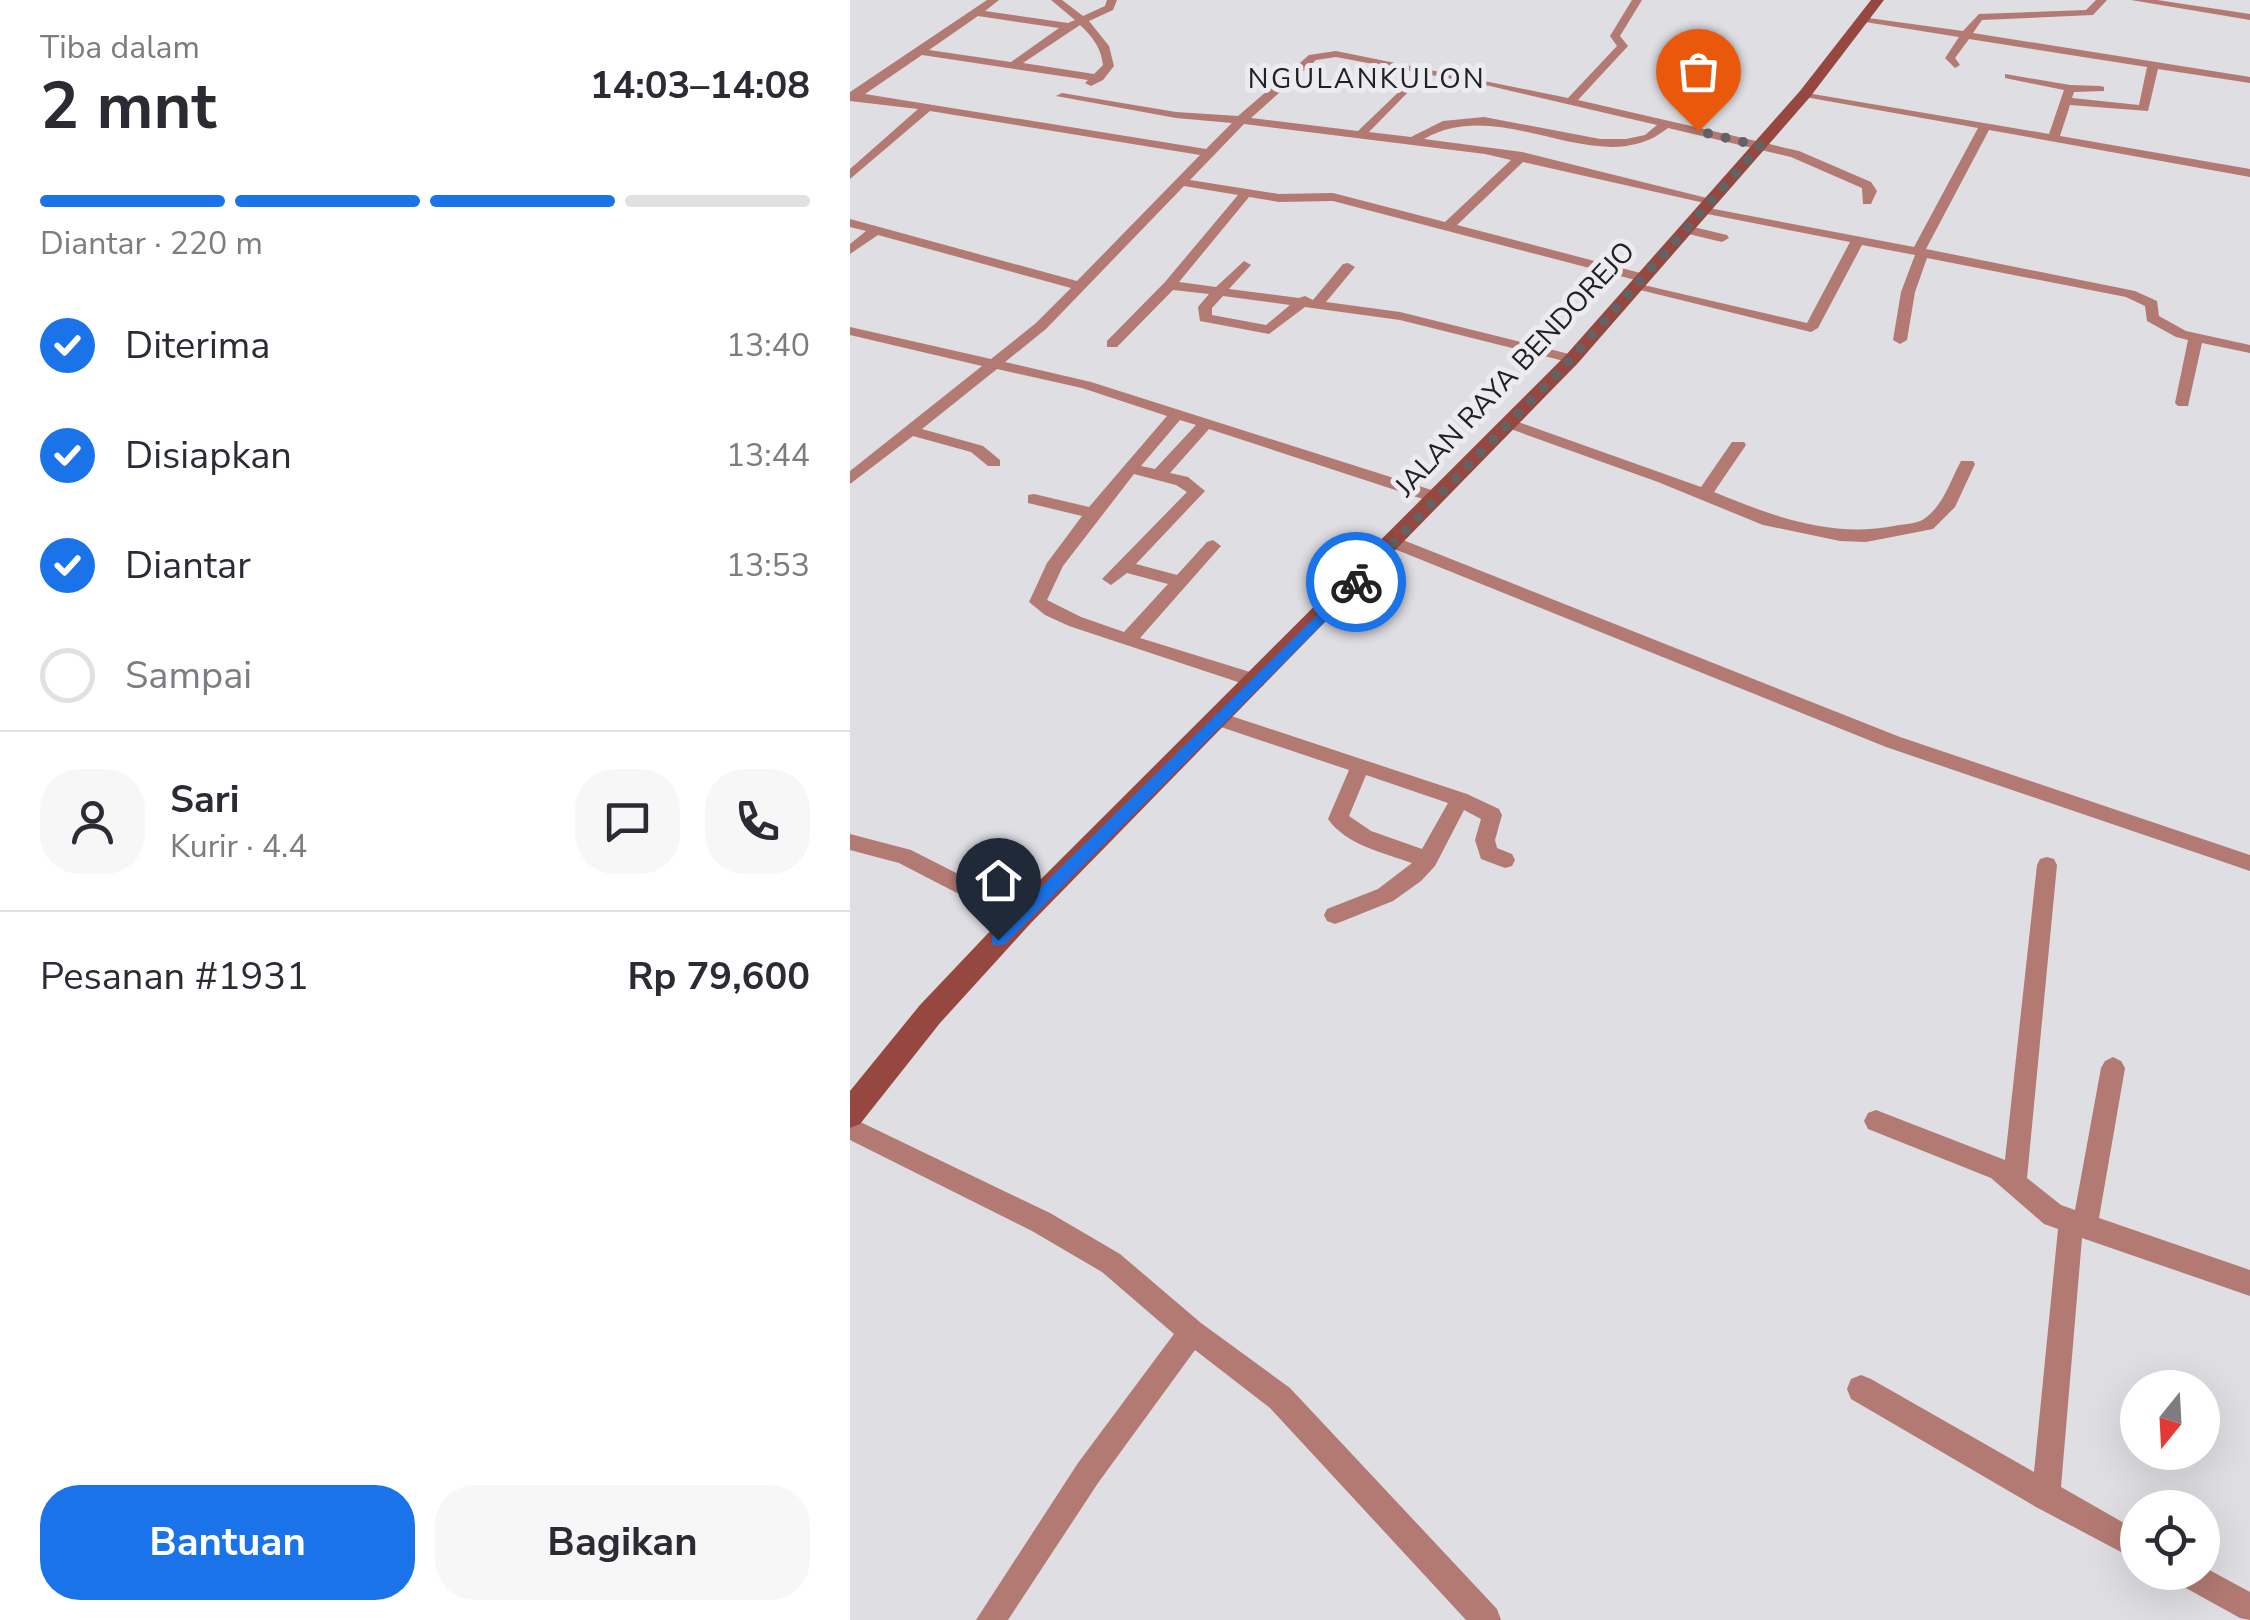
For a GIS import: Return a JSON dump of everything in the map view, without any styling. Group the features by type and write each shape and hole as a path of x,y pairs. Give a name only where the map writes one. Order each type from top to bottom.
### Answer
{"main road":[{"name":"JALAN RAYA BENDOREJO","path":"850,1114 930,1014 1021,916 1572,358 1805,94 1878,0"}],"street":[{"path":"852,97 924,52 994,0"},
{"path":"1056,0 1110,60 1099,78 1062,96 1176,116 1363,132 1522,156 1858,240 2130,294 2152,304 2152,318 2160,325 2250,349"},
{"path":"1013,65 1077,22 1109,8 1112,0"},
{"path":"1571,101 1623,46 1615,36 1637,0"},
{"path":"1955,65 1950,58 1979,17 2089,12 2102,0"},
{"path":"2136,0 2250,17"},
{"path":"978,12 1077,22"},
{"path":"1865,19 2250,80"},
{"path":"924,52 1099,78"},
{"path":"850,479 999,363 1242,120 1320,54 1422,69 1795,154 1867,185 1871,191 1867,201"},
{"path":"2009,76 2069,94 2144,109 2153,65"},
{"path":"1363,132 1409,85"},
{"path":"2069,94 2100,89"},
{"path":"1805,94 2250,173"},
{"path":"2054,137 2069,94"},
{"path":"852,97 1209,153"},
{"path":"850,175 928,108"},
{"path":"1416,139 1450,122 1480,120 1536,126 1589,141 1639,144 1655,138 1666,124"},
{"path":"1900,340 1920,253 1986,126"},
{"path":"1448,227 1522,156"},
{"path":"1181,182 1245,194 1333,197 1812,328 1858,240"},
{"path":"1112,344 1170,284 1245,194"},
{"path":"850,223 1080,286"},
{"path":"850,250 877,229"},
{"path":"1685,230 1722,238"},
{"path":"1244,265 1204,307 1205,318 1266,330 1312,301 1348,267"},
{"path":"1170,284 1400,316 1572,358"},
{"path":"850,331 999,363 1177,414 1436,497"},
{"path":"2184,403 2196,337"},
{"path":"1177,414 1057,560 1038,591 1038,602 1046,610 1256,681"},
{"path":"1158,475 1206,423"},
{"path":"1507,423 1797,530 1866,537 1927,525 1949,504 1967,464"},
{"path":"912,430 977,449 994,463"},
{"path":"1704,495 1738,445"},
{"path":"1134,469 1194,486 1197,491 1117,572 1180,582"},
{"path":"1034,500 1096,514"},
{"path":"1393,542 1893,742 2250,862"},
{"path":"1128,638 1213,546"},
{"path":"1219,719 1460,799 1492,815 1486,840 1488,854 1505,860"},
{"path":"1360,766 1338,819 1364,838 1428,860"},
{"path":"1335,914 1397,892 1418,877 1460,799"},
{"path":"850,842 904,856 1021,916"},
{"path":"2016,1180 2047,865"},
{"path":"2046,1497 2078,1225 2113,1068"},
{"path":"1876,1121 2016,1180 2053,1216 2250,1283"},
{"path":"850,1128 1041,1222 1111,1263 1192,1332 1280,1398 1486,1620"},
{"path":"991,1620 1088,1474 1192,1332"},
{"path":"1861,1389 2120,1537"},
{"path":"2218,1590 2250,1608"}],"way so far":[{"path":"1356,582 1572,358 1760,146 1698,131"}],"district":[{"name":"NGULANKULON","path":"1367,79"}],"route":[{"path":"998,940 1356,582"}]}
